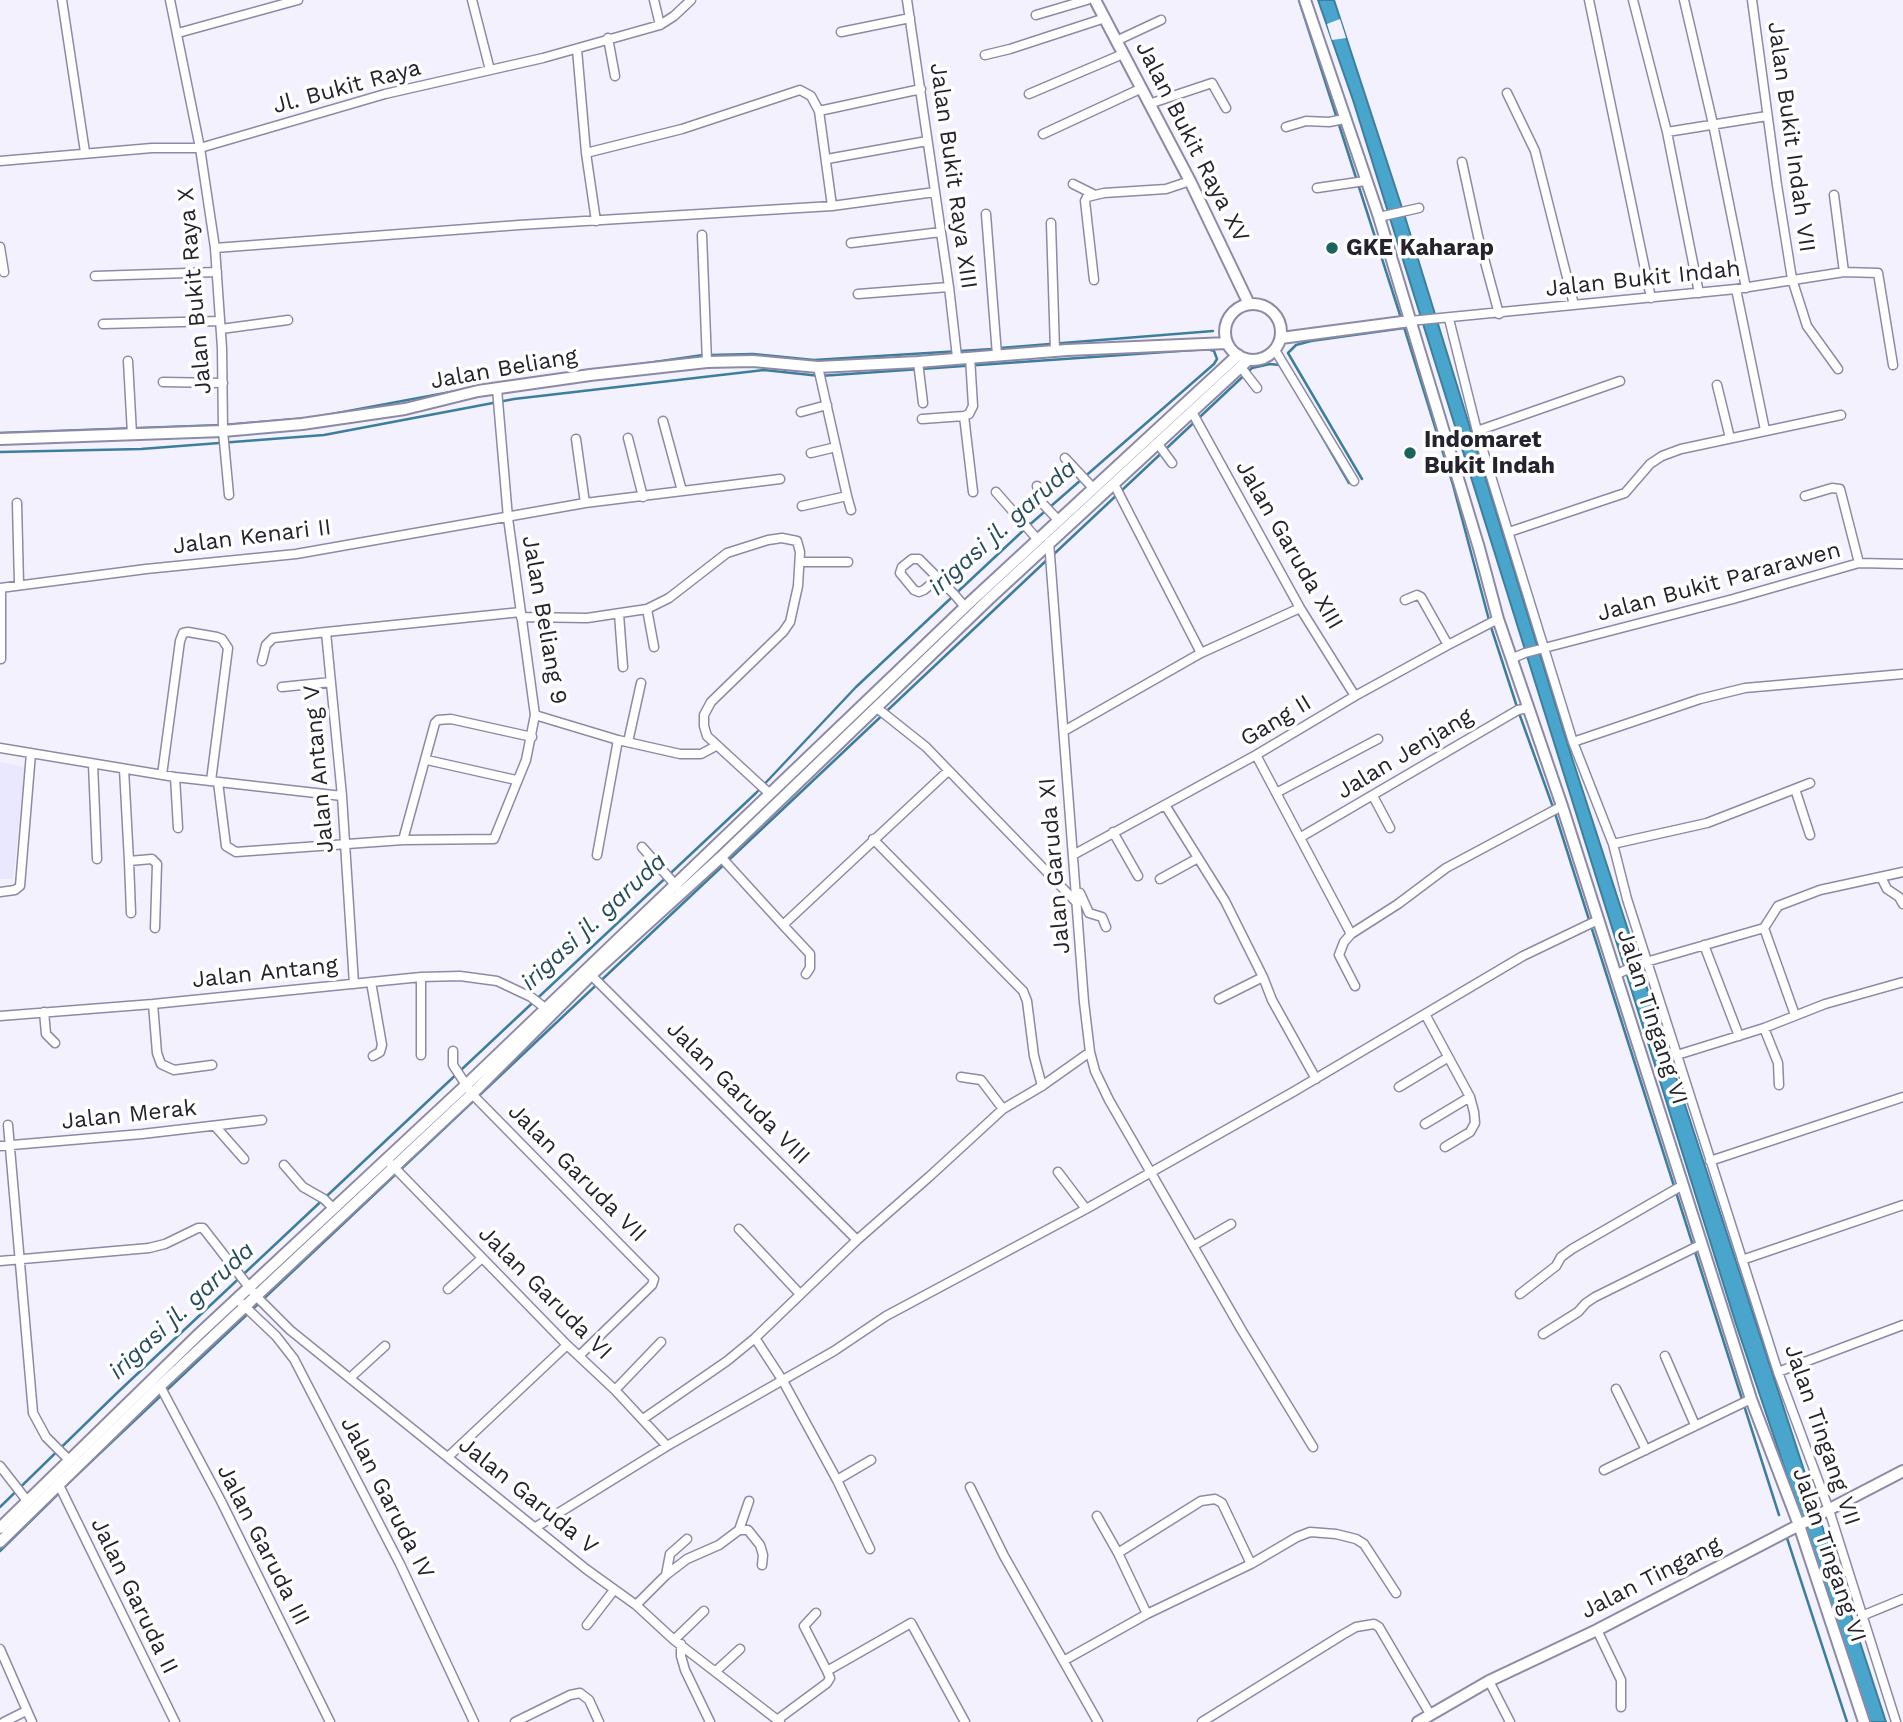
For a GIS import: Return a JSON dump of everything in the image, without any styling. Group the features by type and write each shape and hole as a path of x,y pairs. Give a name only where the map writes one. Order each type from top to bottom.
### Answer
{"main road":[{"name":"Jalan Bukit Raya XV","path":"1095,0 1190,181 1249,304"},
{"name":"Jalan Tingang VI","path":"1305,0 1365,181 1383,216 1416,321 1498,619 1598,920 1620,972 1683,1185 1751,1399 1801,1524 1864,1722"},
{"path":"1044,539 1059,521 1094,489 1242,360 1260,360 1275,351 1281,338 1281,326 1276,315 1266,307 1249,304 1235,310 1228,318 1225,333 1227,343 1242,360"},
{"path":"1281,338 1416,321"},
{"name":"Jalan Beliang","path":"0,439 223,431 349,418 497,389 707,362 753,361 818,367 1227,343"},
{"path":"468,1090 542,1005 673,881 721,857 877,708 1044,539 1114,484 1192,412 1242,360"},
{"path":"247,1283 390,1163 591,975 673,881 762,788 959,600 987,594"},
{"path":"0,1528 28,1502 57,1481 69,1460 241,1303 247,1283 333,1208 390,1163"},
{"path":"0,1542 57,1481 160,1386 202,1339"},
{"name":"Jalan Tingang","path":"1418,1722 1489,1681 1597,1630 1903,1472"}],"street":[{"path":"62,0 85,152"},
{"name":"Jalan Bukit Raya X","path":"170,0 200,148 215,248 223,431 229,495"},
{"path":"178,33 298,0"},
{"path":"472,0 490,70"},
{"path":"654,0 660,25"},
{"name":"Jl. Bukit Raya","path":"0,161 85,152 200,148 385,94 577,49 660,25 691,0"},
{"name":"Jalan Bukit Raya XIII","path":"906,0 950,287 957,357"},
{"path":"1036,15 1087,0"},
{"path":"1589,0 1651,298"},
{"path":"1633,0 1667,132 1699,293"},
{"path":"1685,0 1713,124 1765,430"},
{"name":"Jalan Bukit Indah VII","path":"1752,0 1792,278 1807,326 1838,369"},
{"path":"841,33 910,18"},
{"path":"985,55 1105,18"},
{"path":"1116,41 1161,20"},
{"path":"608,38 615,76"},
{"path":"577,49 586,153 596,221"},
{"path":"1029,94 1122,54"},
{"path":"1149,104 1212,83 1226,108"},
{"path":"818,111 921,89"},
{"path":"1044,134 1140,89"},
{"path":"586,153 682,129 800,90 811,96 818,111 832,206"},
{"path":"1507,93 1535,151 1574,305"},
{"path":"1667,132 1767,116"},
{"path":"1286,127 1306,121 1329,122 1344,119"},
{"path":"827,159 927,141"},
{"path":"1462,162 1499,314"},
{"path":"1073,184 1093,194 1143,192 1190,181"},
{"path":"1317,188 1365,181"},
{"path":"215,248 832,206 935,192"},
{"path":"1093,194 1085,201 1094,280"},
{"path":"1834,194 1844,272"},
{"path":"1383,216 1419,208"},
{"path":"986,214 997,355"},
{"path":"1051,223 1055,351"},
{"path":"851,243 941,232"},
{"path":"702,235 707,362"},
{"path":"1,252 4,272"},
{"path":"95,276 217,272"},
{"name":"Jalan Bukit Indah","path":"1416,321 1699,293 1844,272 1878,273 1893,365"},
{"path":"858,295 950,287"},
{"name":"Jalan Tingang VII","path":"1449,319 1477,431 1542,649 1573,742 1613,845 1643,964 1677,1055 1824,1513 1864,1615 1896,1722"},
{"path":"103,324 220,325 288,320"},
{"path":"1275,351 1354,481"},
{"path":"922,419 969,414 973,406 970,357"},
{"path":"1242,360 1256,388"},
{"path":"128,361 132,434"},
{"path":"918,362 923,402"},
{"path":"818,367 851,510"},
{"path":"163,382 223,383"},
{"path":"1477,431 1620,382"},
{"path":"1717,385 1730,438"},
{"name":"Jalan Beliang 9","path":"497,389 508,518 535,715 628,743 680,754 701,754 716,746"},
{"path":"801,412 827,405"},
{"name":"Jalan Garuda XIII","path":"1192,412 1300,608 1355,696"},
{"path":"1509,532 1625,493 1650,464 1681,449 1841,415"},
{"path":"964,416 973,492"},
{"path":"663,421 682,491"},
{"path":"628,438 643,497"},
{"path":"576,439 585,503"},
{"path":"1158,444 1172,463"},
{"path":"811,453 836,447"},
{"path":"1065,458 1094,489"},
{"name":"Jalan Kenari II","path":"0,588 146,569 296,554 585,503 780,479"},
{"path":"1114,484 1201,653"},
{"path":"1037,486 1047,510 1059,521"},
{"path":"1805,496 1832,488 1840,489 1859,563"},
{"path":"996,492 1027,527 1044,539"},
{"path":"802,506 847,496"},
{"path":"17,503 19,584"},
{"name":"Jalan Garuda XI","path":"1044,539 1064,731 1090,1052 1100,1084 1313,1447"},
{"path":"262,661 266,645 274,638 521,614 587,618 647,609 669,598 713,562 740,548 768,540 795,540 799,546 800,562 794,610 788,625 705,710 705,733 762,788"},
{"path":"938,578 919,592 914,590 900,573 902,567 918,558 938,578 959,600"},
{"path":"800,562 848,562"},
{"name":"Jalan Bukit Pararawen","path":"1513,658 1859,563 1903,564"},
{"path":"0,588 1,659"},
{"path":"1405,600 1417,595 1421,597 1448,645"},
{"path":"1064,731 1201,653 1300,608"},
{"path":"647,609 654,647"},
{"path":"619,614 623,667"},
{"name":"Gang II","path":"1073,855 1256,755 1355,696 1498,619"},
{"path":"162,775 180,641 183,633 188,632 222,639 228,648 215,782 226,846 236,852 403,840 494,839 526,760 535,715"},
{"name":"Jalan Antang V","path":"326,632 342,796 354,984"},
{"path":"1573,742 1700,699 1745,688 1903,674"},
{"path":"282,687 331,682"},
{"path":"628,743 641,683"},
{"path":"877,708 918,740 1078,905"},
{"name":"Jalan Jenjang","path":"1301,837 1518,710 1529,708"},
{"path":"403,840 435,723 443,719 532,737"},
{"path":"1276,793 1378,739"},
{"path":"597,855 618,740"},
{"path":"0,748 175,777 342,796"},
{"path":"0,892 15,890 20,886 31,753"},
{"path":"1256,755 1351,934"},
{"path":"427,760 516,780"},
{"path":"93,764 97,859"},
{"path":"124,769 131,913"},
{"path":"783,925 948,771"},
{"path":"175,777 178,828"},
{"path":"1613,845 1706,823 1810,783"},
{"path":"1795,789 1810,835"},
{"path":"1373,796 1390,828"},
{"path":"1165,804 1225,901 1272,1000 1316,1079"},
{"path":"1354,986 1339,956 1343,942 1351,934 1398,904 1446,868 1562,806"},
{"path":"1114,832 1138,876"},
{"path":"873,839 1023,991 1042,1086"},
{"path":"642,847 673,881"},
{"path":"721,857 806,947 810,954 810,968 806,975"},
{"path":"1160,878 1198,858"},
{"path":"129,861 156,860 155,928"},
{"path":"1620,972 1764,928 1778,906 1820,890 1903,872"},
{"path":"1881,877 1887,889 1899,897 1903,904"},
{"path":"1075,882 1089,913 1102,917 1106,927"},
{"path":"536,1527 667,1446 783,1381 886,1316 1086,1209 1316,1079 1523,956 1598,920"},
{"path":"1764,928 1795,1015"},
{"path":"1704,945 1739,1036"},
{"name":"Jalan Garuda VIII","path":"591,975 857,1240"},
{"name":"Jalan Antang","path":"0,1016 153,1004 421,977 460,976 497,981 542,1005"},
{"path":"421,977 421,1055"},
{"path":"1219,999 1263,977"},
{"path":"371,982 383,1045 380,1052 373,1056"},
{"path":"1677,1055 1764,1028 1825,1004 1903,982"},
{"path":"153,1004 157,1053 161,1064 174,1070 212,1065"},
{"path":"44,1012 47,1034 55,1043"},
{"path":"1425,1014 1470,1097 1475,1123 1470,1132 1446,1147"},
{"path":"1764,1028 1777,1063 1779,1085"},
{"name":"Jalan Garuda VII","path":"453,1051 456,1072 468,1090 654,1279 652,1285 580,1355"},
{"path":"643,1419 727,1361 755,1338 799,1293 1003,1109 1042,1086 1090,1052"},
{"path":"1399,1087 1447,1058"},
{"path":"961,1077 981,1080 1003,1109"},
{"path":"1425,1124 1470,1097"},
{"path":"1710,1161 1903,1097"},
{"name":"Jalan Merak","path":"5,1146 262,1120"},
{"path":"8,1125 5,1146 33,1413 40,1429 69,1460"},
{"path":"215,1126 244,1159"},
{"name":"Jalan Garuda VI","path":"390,1163 667,1446"},
{"path":"284,1165 303,1187 333,1208"},
{"path":"1058,1172 1086,1209"},
{"path":"1520,1294 1556,1266 1572,1249 1683,1185"},
{"path":"1742,1260 1903,1205"},
{"path":"1193,1246 1231,1224"},
{"name":"Jalan Garuda V","path":"19,1260 149,1248 165,1244 201,1227 290,1330 778,1721"},
{"path":"739,1229 799,1293"},
{"path":"1544,1334 1578,1312 1595,1297 1702,1244"},
{"path":"448,1289 482,1258"},
{"path":"0,1261 19,1260"},
{"name":"Jalan Garuda IV","path":"241,1303 283,1342 294,1359 400,1564 474,1722"},
{"path":"1778,1372 1903,1325"},
{"path":"755,1338 783,1381 837,1480 870,1549"},
{"path":"614,1390 661,1342"},
{"path":"449,1456 567,1345"},
{"path":"351,1377 385,1346"},
{"path":"1665,1356 1695,1425"},
{"name":"Jalan Garuda III","path":"160,1386 221,1501 330,1722"},
{"path":"1616,1389 1646,1450"},
{"path":"1604,1470 1751,1399"},
{"path":"837,1480 871,1460"},
{"path":"0,1466 28,1502"},
{"name":"Jalan Garuda II","path":"57,1481 175,1722"},
{"path":"970,1487 987,1524 1098,1722"},
{"path":"1118,1553 1201,1501 1215,1499 1222,1503 1251,1564"},
{"path":"636,1605 687,1559 719,1545 739,1530 750,1501"},
{"path":"1097,1516 1147,1614"},
{"path":"739,1530 748,1530 760,1545 762,1566"},
{"path":"1065,1660 1147,1614 1310,1532 1335,1534 1356,1539 1364,1544 1396,1593"},
{"path":"666,1576 670,1554 687,1539"},
{"path":"587,1625 614,1590"},
{"path":"1864,1615 1903,1599"},
{"path":"704,1611 677,1642 685,1670 710,1722"},
{"path":"778,1721 830,1678 805,1629 804,1623 816,1613"},
{"path":"827,1671 911,1623 965,1722"},
{"path":"1202,1722 1342,1635 1356,1627 1374,1623 1379,1627 1430,1714"},
{"path":"1597,1630 1621,1680 1621,1707"},
{"path":"0,1649 32,1722"},
{"path":"716,1671 740,1649"},
{"path":"1489,1681 1510,1722"},
{"path":"515,1722 575,1694 583,1694 589,1700 599,1722"},
{"path":"4,1722 26,1710"}],"shaded area":[{"path":"0,762 25,767 13,879 0,879"}],"water":[{"path":"1318,0 1334,0 1405,217 1572,758 1886,1722 1870,1722 1736,1324 1353,100"}],"pier":[{"path":"1340,19 1346,38 1332,40 1327,24"}],"waterway":[{"path":"1299,0 1401,318"},
{"path":"1403,324 1453,485 1489,620"},
{"path":"1362,479 1288,353 1296,345 1311,341 1404,328"},
{"path":"1000,348 1213,331"},
{"path":"710,355 753,354 814,360 993,349"},
{"name":"irigasi jl. garuda","path":"0,452 141,449 324,435 514,399 764,370 820,376 1208,349 1214,351 1217,359 1027,527 856,687 756,793 118,1392 0,1507"},
{"path":"627,366 703,355"},
{"path":"1054,554 1252,368 1280,365"},
{"path":"316,417 499,383"},
{"path":"1298,395 1349,483"},
{"path":"0,433 223,425 309,418"},
{"path":"63,1488 1049,558"},
{"path":"1491,627 1517,707"},
{"path":"1519,713 1554,810 1779,1515"},
{"path":"0,1551 59,1493"},
{"path":"1786,1535 1847,1722"}],"place":[{"name":"GKE Kaharap","path":"1332,248"},
{"name":"Indomaret Bukit Indah","path":"1410,453"}]}
